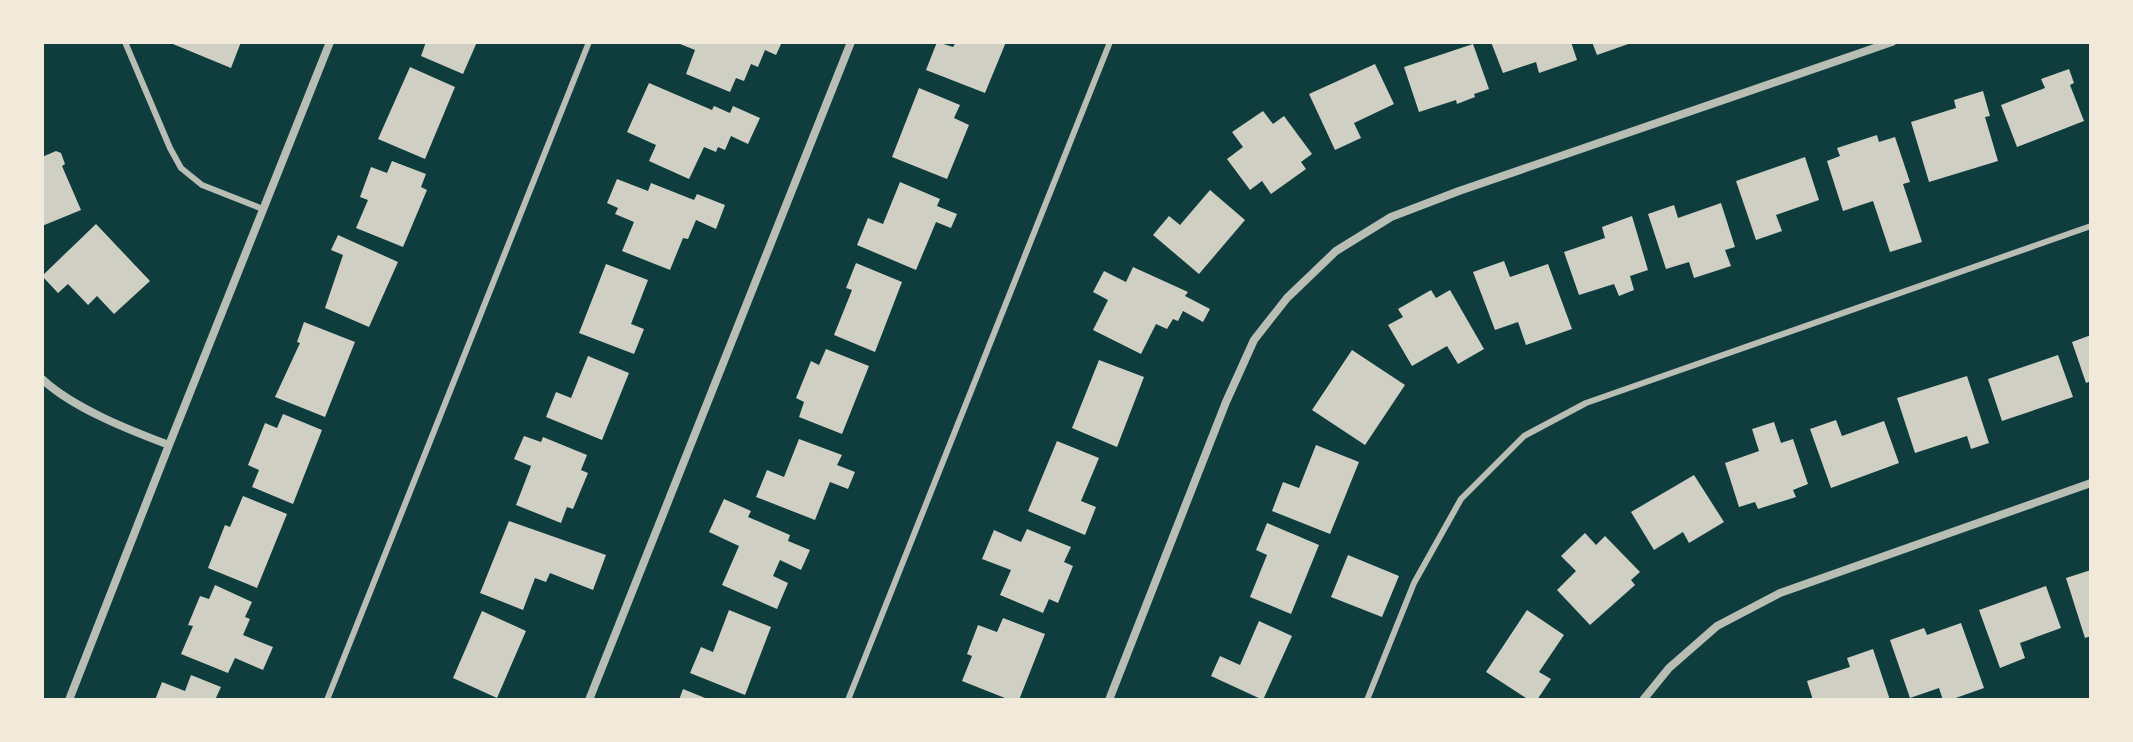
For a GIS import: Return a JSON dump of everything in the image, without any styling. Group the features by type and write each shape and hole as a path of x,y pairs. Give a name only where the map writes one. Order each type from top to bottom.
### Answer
{"street":[{"path":"69,700 330,42"},
{"path":"589,700 851,42"},
{"path":"1109,700 1226,402 1254,340 1287,298 1336,251 1391,217 1459,191 1892,42"},
{"path":"42,379 55,391 126,429 169,445"},
{"path":"1643,700 1669,668 1717,626 1780,593 2091,483"}],"lane":[{"path":"125,42 181,168 202,185 263,209"},
{"path":"327,700 589,42"},
{"path":"848,700 1110,42"},
{"path":"1367,700 1414,583 1461,499 1524,436 1586,403 2091,226"}],"building":[{"path":"168,42 241,42 231,68"},
{"path":"426,42 477,42 463,74 421,56"},
{"path":"675,42 782,42 776,55 765,50 758,67 751,64 744,81 736,78 730,92 686,74 695,50"},
{"path":"937,42 953,47 956,42 1006,42 985,93 926,70"},
{"path":"1491,42 1571,42 1577,60 1539,73 1536,62 1503,73"},
{"path":"1592,42 1634,42 1597,55"},
{"path":"1473,44 1489,89 1457,104 1456,100 1419,112 1404,67"},
{"path":"1375,64 1394,104 1354,123 1361,138 1335,150 1309,94"},
{"path":"410,67 455,87 425,159 378,139"},
{"path":"2069,69 2074,83 2070,85 2084,121 2017,147 2001,105 2045,88 2041,79"},
{"path":"649,83 712,110 714,106 730,113 733,106 760,118 748,144 731,136 725,150 718,147 716,152 704,147 689,179 649,161 656,145 627,132"},
{"path":"919,88 960,105 954,118 969,125 947,179 892,157"},
{"path":"1983,91 1990,116 1985,117 1998,161 1929,182 1911,122 1956,108 1954,100"},
{"path":"1263,111 1273,124 1284,116 1312,154 1301,162 1306,169 1271,194 1262,181 1250,190 1227,159 1243,147 1232,132"},
{"path":"1877,135 1879,142 1895,137 1910,182 1903,184 1922,242 1890,252 1873,201 1843,211 1827,161 1840,156 1837,148"},
{"path":"56,151 61,153 65,164 62,166 81,210 42,226 42,157"},
{"path":"1805,157 1819,200 1776,215 1782,231 1756,240 1736,181"},
{"path":"392,161 426,174 421,187 427,190 403,247 356,228 368,200 360,197 371,167 387,173"},
{"path":"617,179 648,191 651,183 694,200 697,194 725,205 716,229 696,220 688,239 683,238 670,270 622,251 634,222 615,214 618,208 607,203"},
{"path":"900,182 940,199 937,206 957,214 951,228 936,222 916,270 857,245 868,218 883,224"},
{"path":"1210,190 1245,220 1199,274 1153,235 1169,216 1180,225"},
{"path":"1721,203 1735,247 1725,250 1731,266 1694,278 1689,262 1666,269 1648,214 1674,205 1678,218"},
{"path":"1632,216 1648,270 1630,276 1634,290 1619,296 1614,284 1579,295 1564,252 1605,238 1602,227"},
{"path":"96,224 150,281 114,314 97,296 88,305 68,284 58,293 42,276"},
{"path":"338,235 398,262 369,327 325,308 343,255 331,250"},
{"path":"1504,261 1510,277 1548,264 1572,329 1526,345 1518,322 1495,330 1473,272"},
{"path":"856,263 902,282 875,352 834,335 852,290 846,288"},
{"path":"606,264 648,280 631,324 644,329 634,354 579,333"},
{"path":"1133,267 1188,292 1185,296 1210,309 1203,322 1183,311 1178,321 1173,319 1167,329 1156,324 1141,354 1093,330 1108,300 1093,292 1104,271 1126,282"},
{"path":"1431,290 1436,298 1450,290 1484,349 1458,364 1447,346 1412,366 1388,325 1403,317 1398,309"},
{"path":"304,322 355,342 325,417 275,397 300,343 297,342"},
{"path":"2091,335 2091,381 2086,383 2072,342"},
{"path":"826,349 869,366 842,434 799,417 804,402 796,398 811,361 819,365"},
{"path":"1352,350 1405,385 1365,445 1312,410"},
{"path":"2058,355 2073,397 2002,421 1988,379"},
{"path":"588,356 629,373 602,440 546,417 556,392 571,398"},
{"path":"1099,360 1144,377 1117,447 1072,428"},
{"path":"1967,376 1989,443 1971,449 1967,436 1915,453 1897,398"},
{"path":"283,414 322,430 293,504 252,487 259,470 248,465 265,423 277,428"},
{"path":"1836,420 1842,436 1884,421 1899,463 1831,488 1810,429"},
{"path":"1774,422 1781,443 1793,439 1808,484 1793,490 1796,497 1758,509 1755,502 1739,507 1725,463 1759,451 1752,429"},
{"path":"524,436 541,442 543,437 587,455 581,470 588,473 573,509 567,507 561,523 516,505 531,466 514,459"},
{"path":"799,439 842,455 837,465 855,472 848,489 830,482 815,520 756,497 767,470 784,477"},
{"path":"1057,441 1099,458 1081,501 1096,507 1085,535 1028,511"},
{"path":"1316,445 1359,462 1330,534 1272,511 1283,482 1299,488"},
{"path":"1694,475 1724,522 1689,543 1683,532 1654,550 1631,512"},
{"path":"243,496 287,514 257,588 208,568 225,525 230,527"},
{"path":"724,499 751,511 748,517 790,535 788,541 810,550 801,570 780,560 773,576 788,583 777,609 722,585 739,546 709,532"},
{"path":"509,521 606,555 593,590 550,573 546,582 535,578 523,610 480,593"},
{"path":"1267,523 1319,545 1291,614 1250,597 1267,555 1256,550"},
{"path":"1027,529 1071,547 1064,562 1073,566 1058,603 1049,599 1043,613 1000,595 1011,570 982,559 994,530 1021,542"},
{"path":"1585,533 1596,545 1605,536 1640,572 1631,580 1635,585 1590,625 1557,590 1576,571 1561,556"},
{"path":"1348,555 1399,576 1382,617 1331,597"},
{"path":"2091,570 2091,636 2085,638 2066,578"},
{"path":"215,585 252,602 245,617 250,619 243,635 273,647 263,670 235,658 228,673 181,654 193,626 188,625 200,596 209,599"},
{"path":"2046,586 2061,628 2020,643 2025,658 2000,668 1979,610"},
{"path":"729,610 771,627 745,695 690,673 701,647 713,652"},
{"path":"1527,610 1564,635 1539,672 1551,679 1537,700 1529,700 1486,672"},
{"path":"482,611 526,631 497,698 453,678"},
{"path":"1003,618 1045,634 1019,700 1010,700 962,681 972,656 967,654 978,625 997,632"},
{"path":"1259,621 1292,636 1263,700 1211,676 1220,656 1240,665"},
{"path":"1961,623 1984,688 1950,700 1943,700 1939,688 1910,698 1890,640 1924,628 1927,635"},
{"path":"1873,649 1890,700 1813,700 1807,681 1850,667 1847,658"},
{"path":"191,675 221,687 215,700 155,700 162,682 185,691"},
{"path":"683,689 710,700 679,700"}]}
